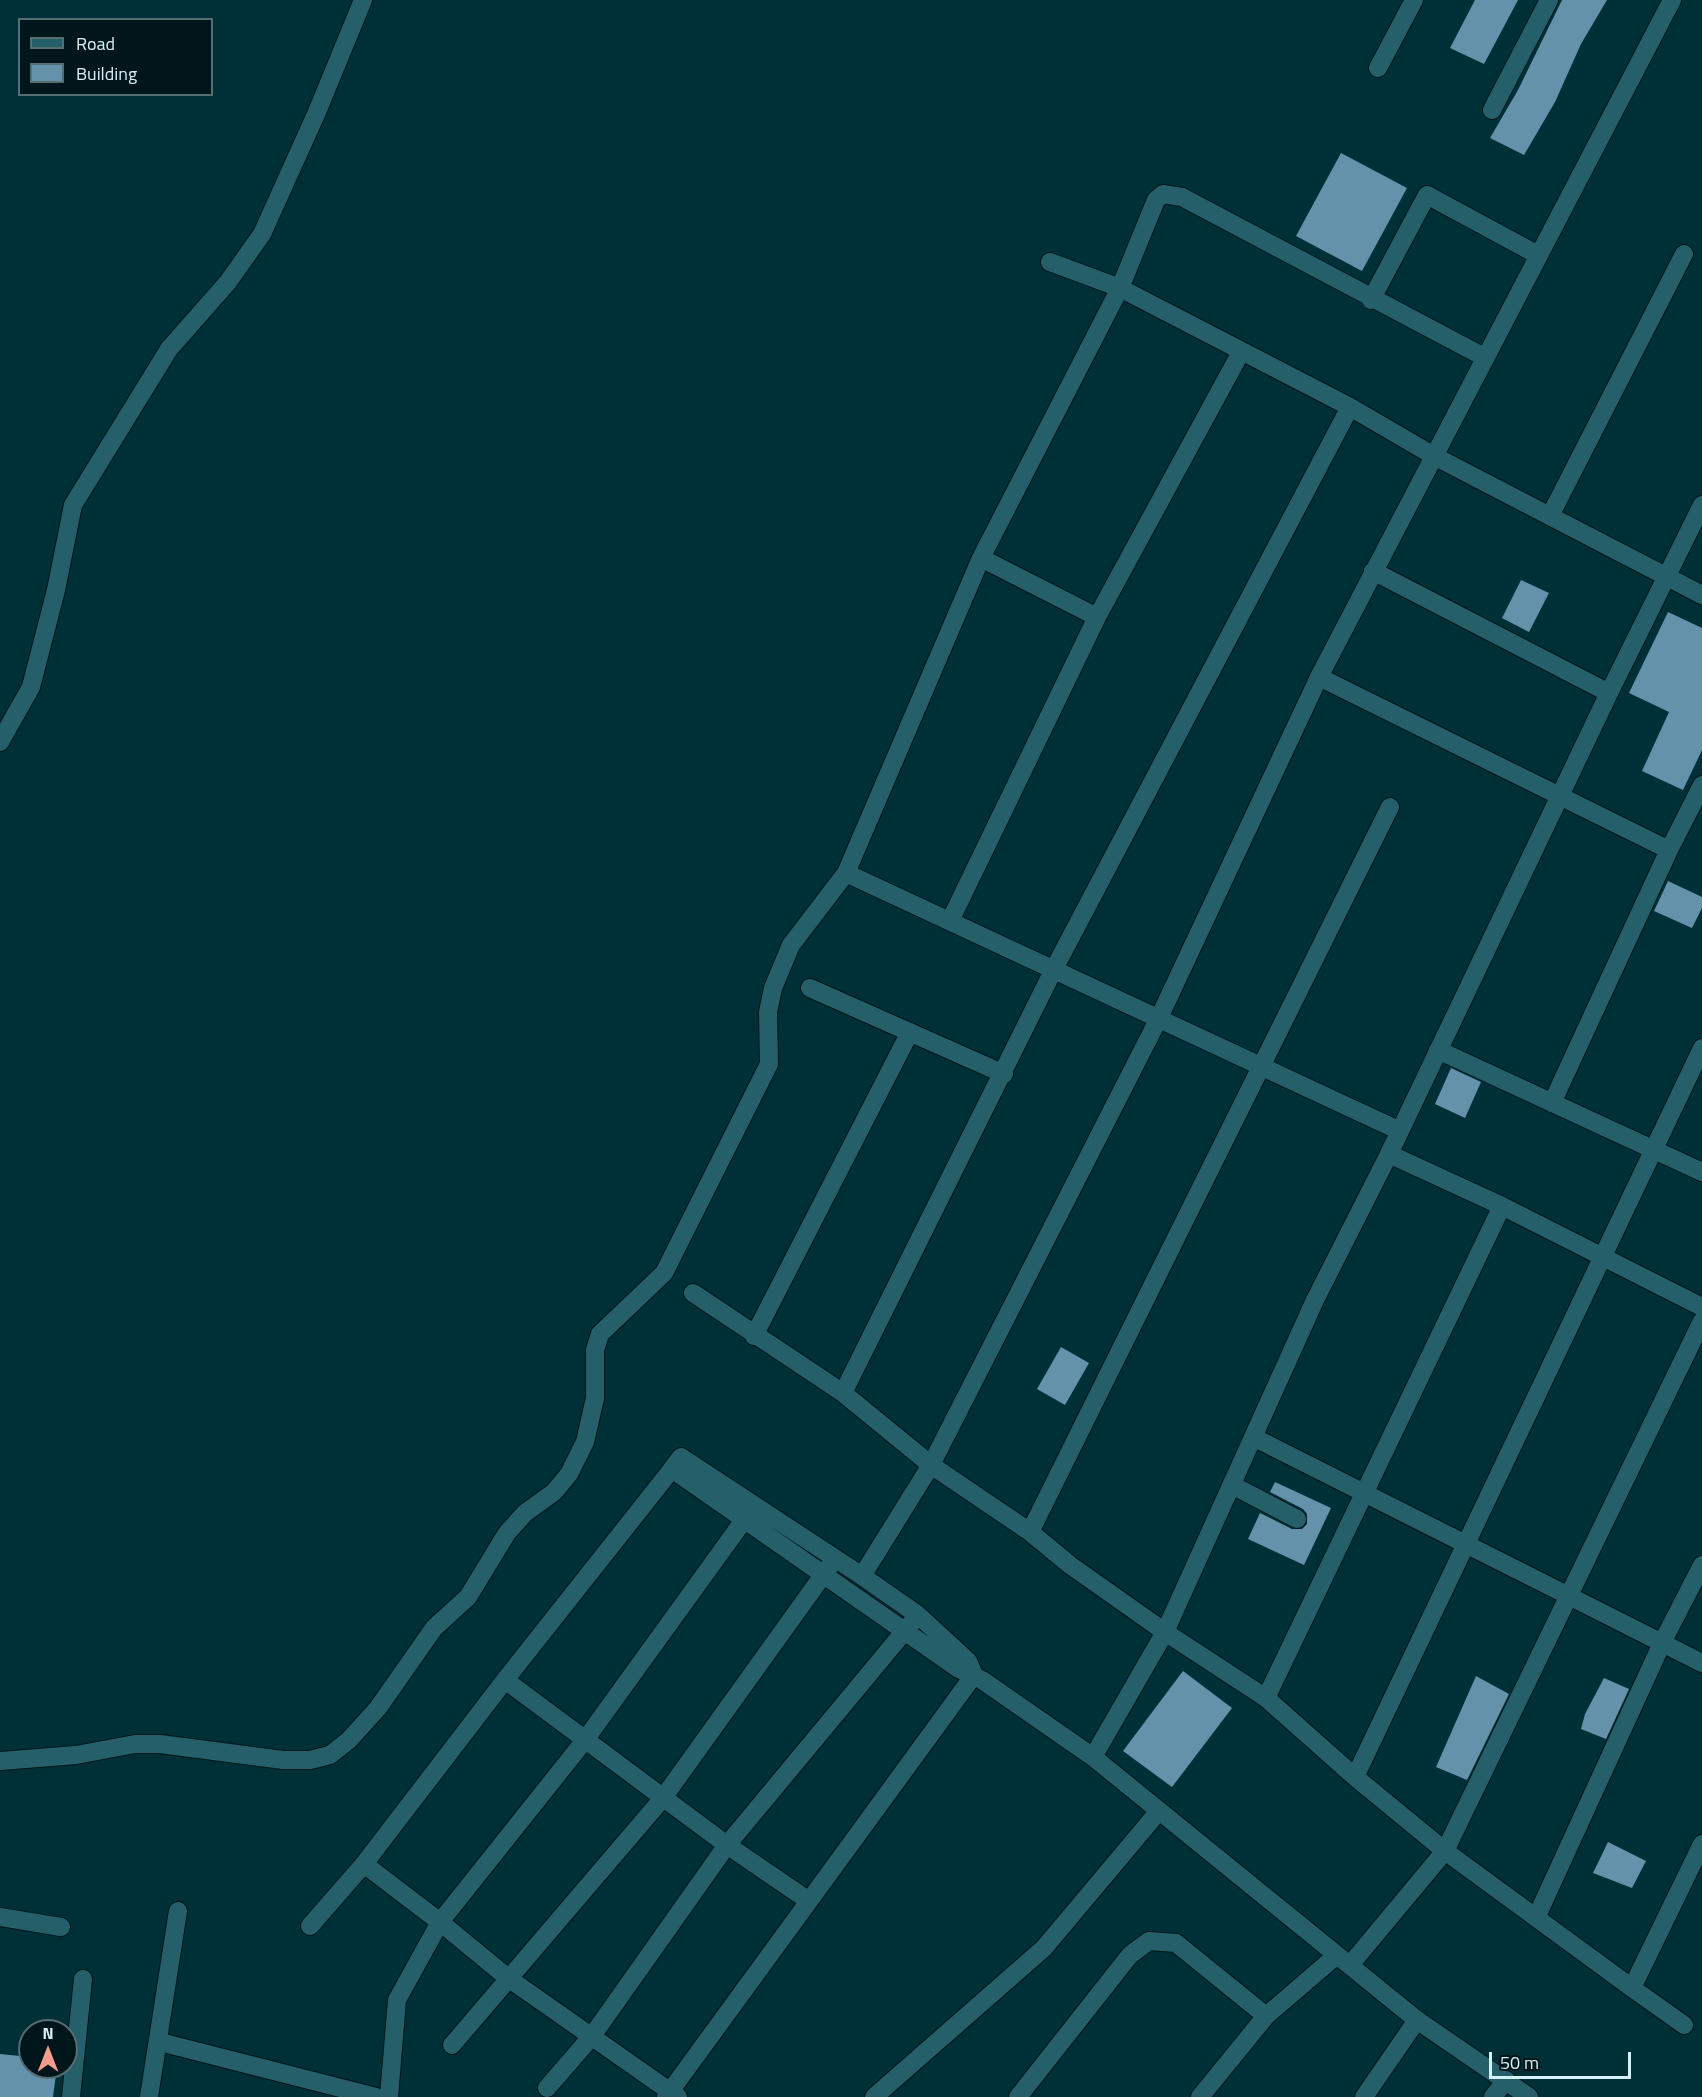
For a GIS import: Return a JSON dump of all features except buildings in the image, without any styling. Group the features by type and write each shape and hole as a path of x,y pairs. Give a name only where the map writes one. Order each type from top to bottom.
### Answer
{"street":[{"path":"0,741 31,687 56,590 73,505 92,470 119,433 159,364 228,282 261,234 317,112 363,0"},
{"path":"1378,68 1414,0"},
{"path":"1492,110 1549,0"},
{"path":"862,1576 931,1465 1158,1020 1319,677 1672,0"},
{"path":"0,1761 76,1755 135,1744 160,1744 283,1760 310,1760 330,1755 350,1740 378,1708 434,1628 468,1597 507,1533 525,1514 554,1492 569,1473 585,1442 595,1398 595,1350 600,1334 664,1273 769,1064 768,1012 773,988 790,945 846,873 981,558 1120,288 1156,200 1163,194 1172,194 1371,300 1484,357"},
{"path":"1371,300 1427,195 1538,255"},
{"path":"1550,516 1684,254"},
{"path":"1050,262 1120,288 1350,407 1434,456 1702,595"},
{"path":"950,921 1096,617 1241,352"},
{"path":"843,1393 1004,1074 1054,969 1350,407"},
{"path":"1094,1757 1165,1632 1315,1300 1389,1154 1609,693 1702,506"},
{"path":"981,558 1096,617"},
{"path":"1373,572 1609,693"},
{"path":"1319,677 1669,849"},
{"path":"1552,1102 1669,849 1702,785"},
{"path":"1030,1532 1390,807"},
{"path":"846,873 1400,1131"},
{"path":"810,988 1004,1074"},
{"path":"754,1336 910,1032"},
{"path":"1355,1777 1702,1048"},
{"path":"1438,1050 1702,1172"},
{"path":"1389,1154 1502,1206 1702,1307"},
{"path":"1266,1698 1502,1206"},
{"path":"693,1293 754,1336 843,1393 931,1465 1030,1532 1070,1564 1165,1632 1266,1698 1355,1777 1444,1851 1684,2025"},
{"path":"1200,2097 1266,2016 1344,1960 1444,1851 1702,1321"},
{"path":"1253,1437 1568,1597 1663,1641 1702,1663"},
{"path":"310,1926 364,1864 505,1680 681,1457 824,1573 959,1669 974,1676 1094,1757 1417,2020 1529,2097"},
{"path":"1232,1485 1297,1519"},
{"path":"750,1512 835,1558 918,1615 968,1661 974,1676"},
{"path":"389,2097 397,2000 440,1922 585,1740 750,1512"},
{"path":"452,2044 663,1798 835,1558"},
{"path":"1536,1918 1663,1641 1702,1565"},
{"path":"547,2088 592,2036 727,1845 918,1615"},
{"path":"364,1864 508,1978 592,2036 671,2095 809,1901 974,1676"},
{"path":"505,1680 727,1845 809,1901"},
{"path":"874,2097 1044,1948 1159,1811"},
{"path":"1632,1988 1702,1844"},
{"path":"149,2097 160,2042 178,1911"},
{"path":"0,1917 61,1927"},
{"path":"1018,2097 1130,1955 1149,1941 1176,1943 1266,2016"},
{"path":"70,2097 83,1979"},
{"path":"1364,2097 1417,2020"},
{"path":"160,2042 376,2097"},
{"path":"1493,2097 1506,2080"}]}
